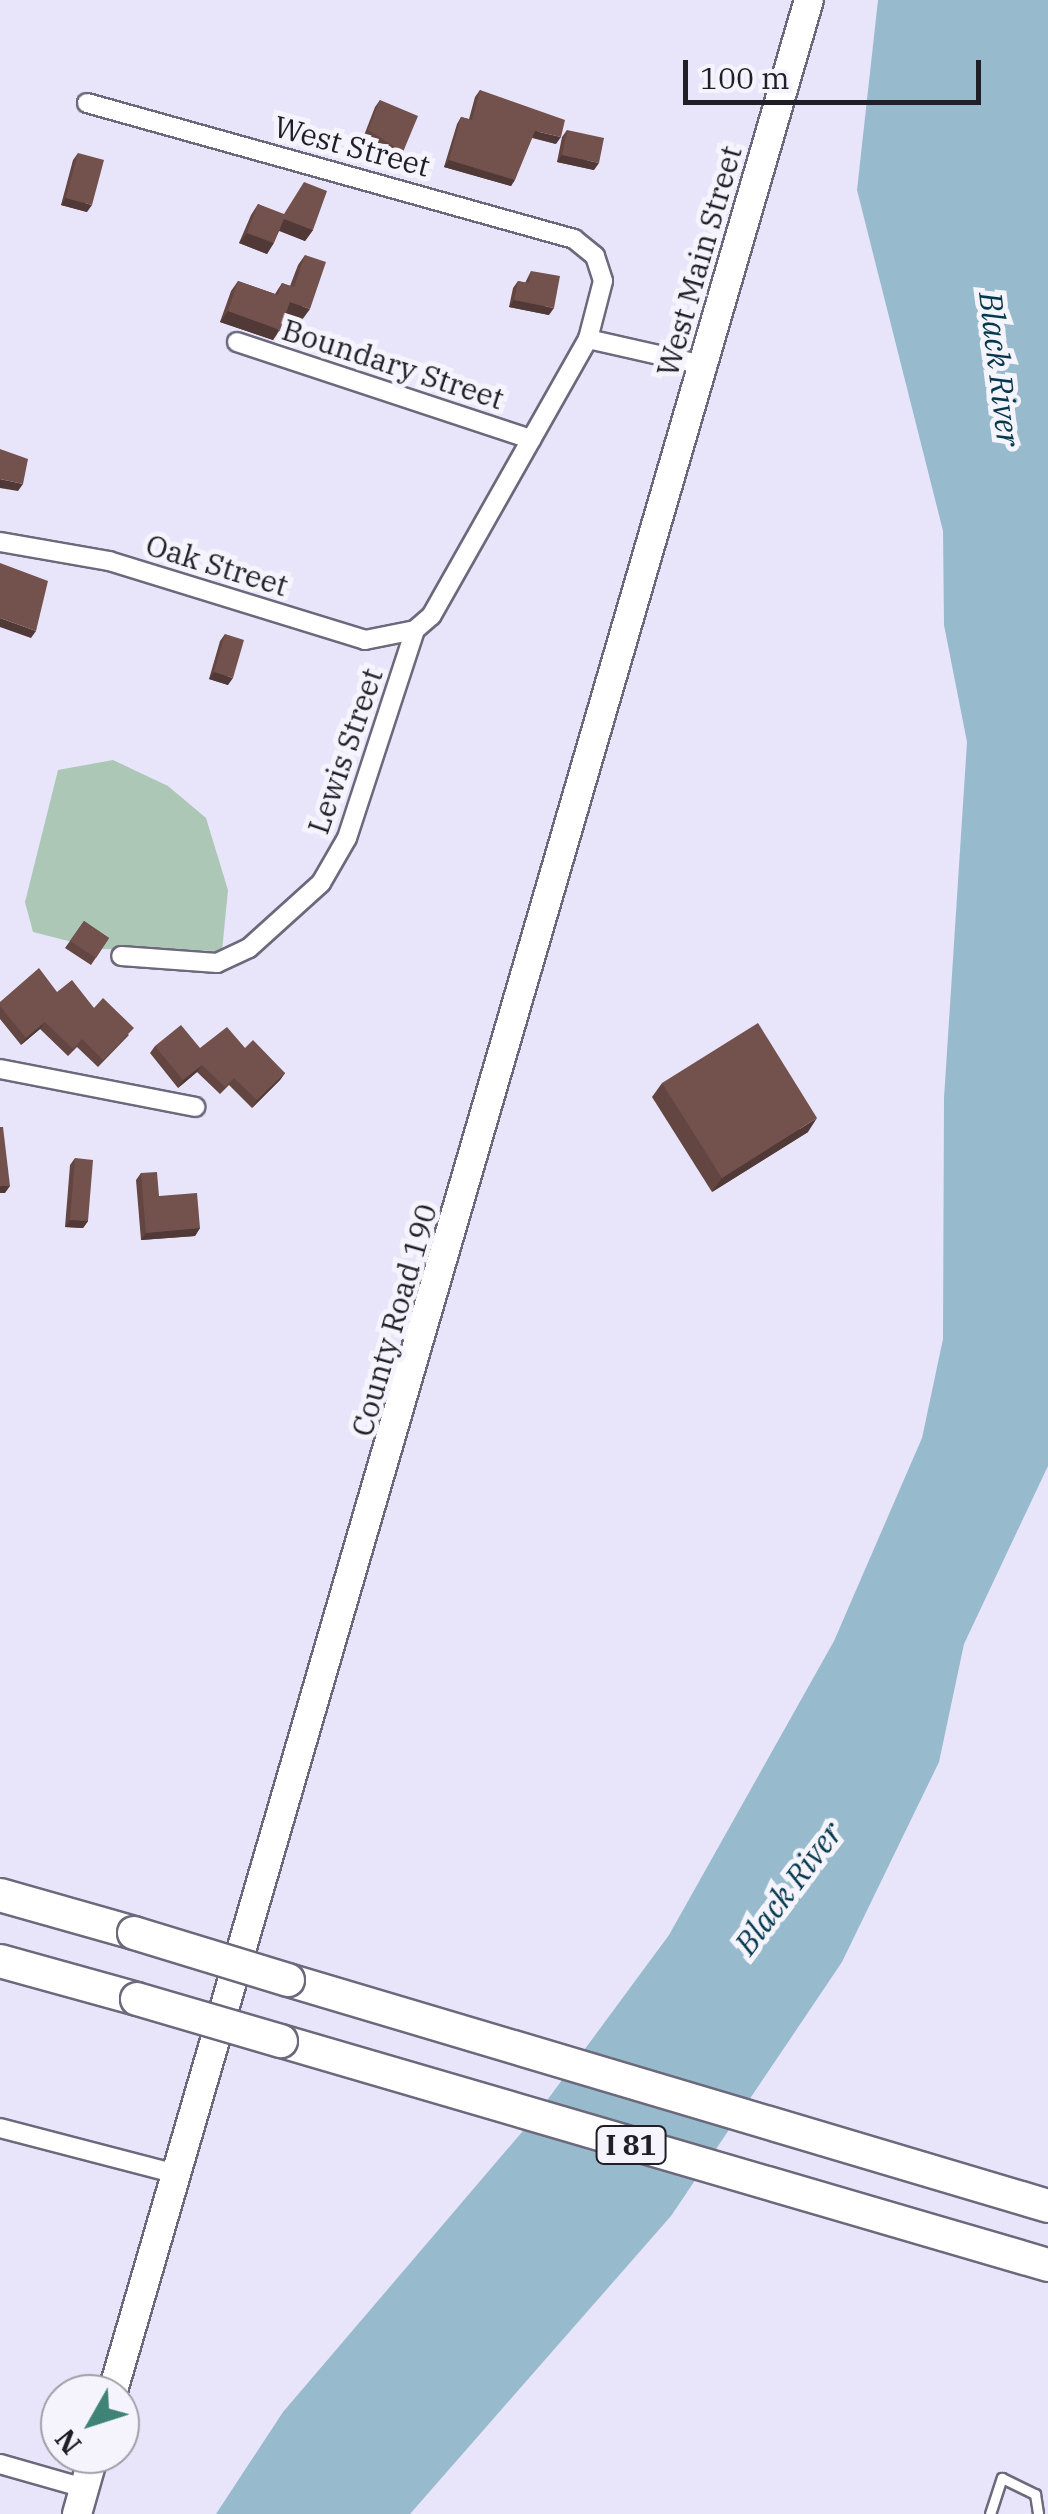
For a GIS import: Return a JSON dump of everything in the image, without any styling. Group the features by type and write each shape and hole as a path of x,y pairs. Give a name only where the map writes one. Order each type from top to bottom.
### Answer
{"highway":[{"name":"I 81","path":"0,1895 518,2052 1048,2206"},
{"name":"I 81","path":"0,1960 1048,2266"}],"main road":[{"name":"West Main Street","path":"669,484 809,0"},
{"name":"County Road 190","path":"118,2374 669,484"},
{"path":"81,2501 88,2474"}],"street":[{"name":"West Street","path":"96,105 424,193 582,244"},
{"name":"Lewis Street","path":"122,956 216,963 249,948 322,883 347,838 415,630 431,616 588,339 603,281 595,256 582,244"},
{"path":"588,339 703,366"},
{"name":"Boundary Street","path":"237,342 531,439"},
{"name":"Oak Street","path":"0,542 109,560 365,640 415,630"},
{"path":"0,1069 195,1107"},
{"path":"0,2128 176,2174"},
{"path":"0,2464 81,2501"}],"lane":[{"path":"990,2514 1002,2478 1035,2494 1038,2514"}],"green space":[{"path":"113,760 168,786 206,818 228,890 222,951 100,949 33,932 25,902 58,770"}],"water":[{"name":"Black River","path":"878,0 1048,0 1048,1466 964,1644 939,1762 842,1962 671,2216 410,2514 216,2514 283,2412 534,2118 669,1935 834,1641 922,1438 943,1339 944,1098 967,742 944,625 943,531 857,190"}],"building":[{"path":"480,90 565,120 561,137 535,131 515,180 449,160 461,117 472,120"},
{"path":"380,100 418,116 403,152 368,130"},
{"path":"567,130 604,138 599,163 562,155"},
{"path":"78,153 104,160 92,205 66,198"},
{"path":"304,182 327,191 313,230 284,219 274,243 247,233 258,204 284,214"},
{"path":"305,255 326,262 310,309 290,302 280,330 228,311 238,281 278,295 282,283 294,287"},
{"path":"531,271 560,276 554,308 514,300 518,281 529,283"},
{"path":"0,449 28,459 23,484 0,479"},
{"path":"0,563 48,581 36,631 0,618"},
{"path":"225,634 244,640 233,678 214,672"},
{"path":"84,921 109,938 96,958 70,941"},
{"path":"39,968 57,992 72,980 94,1008 103,998 134,1028 103,1060 82,1039 73,1049 45,1022 26,1038 0,1002"},
{"path":"758,1023 817,1118 722,1178 662,1083"},
{"path":"181,1025 200,1048 227,1027 245,1048 253,1040 285,1073 257,1100 234,1078 225,1087 202,1065 183,1080 155,1046"},
{"path":"3,1127 10,1186 0,1186"},
{"path":"75,1158 93,1160 88,1221 70,1220"},
{"path":"157,1172 159,1196 197,1193 200,1228 146,1233 141,1173"}]}
